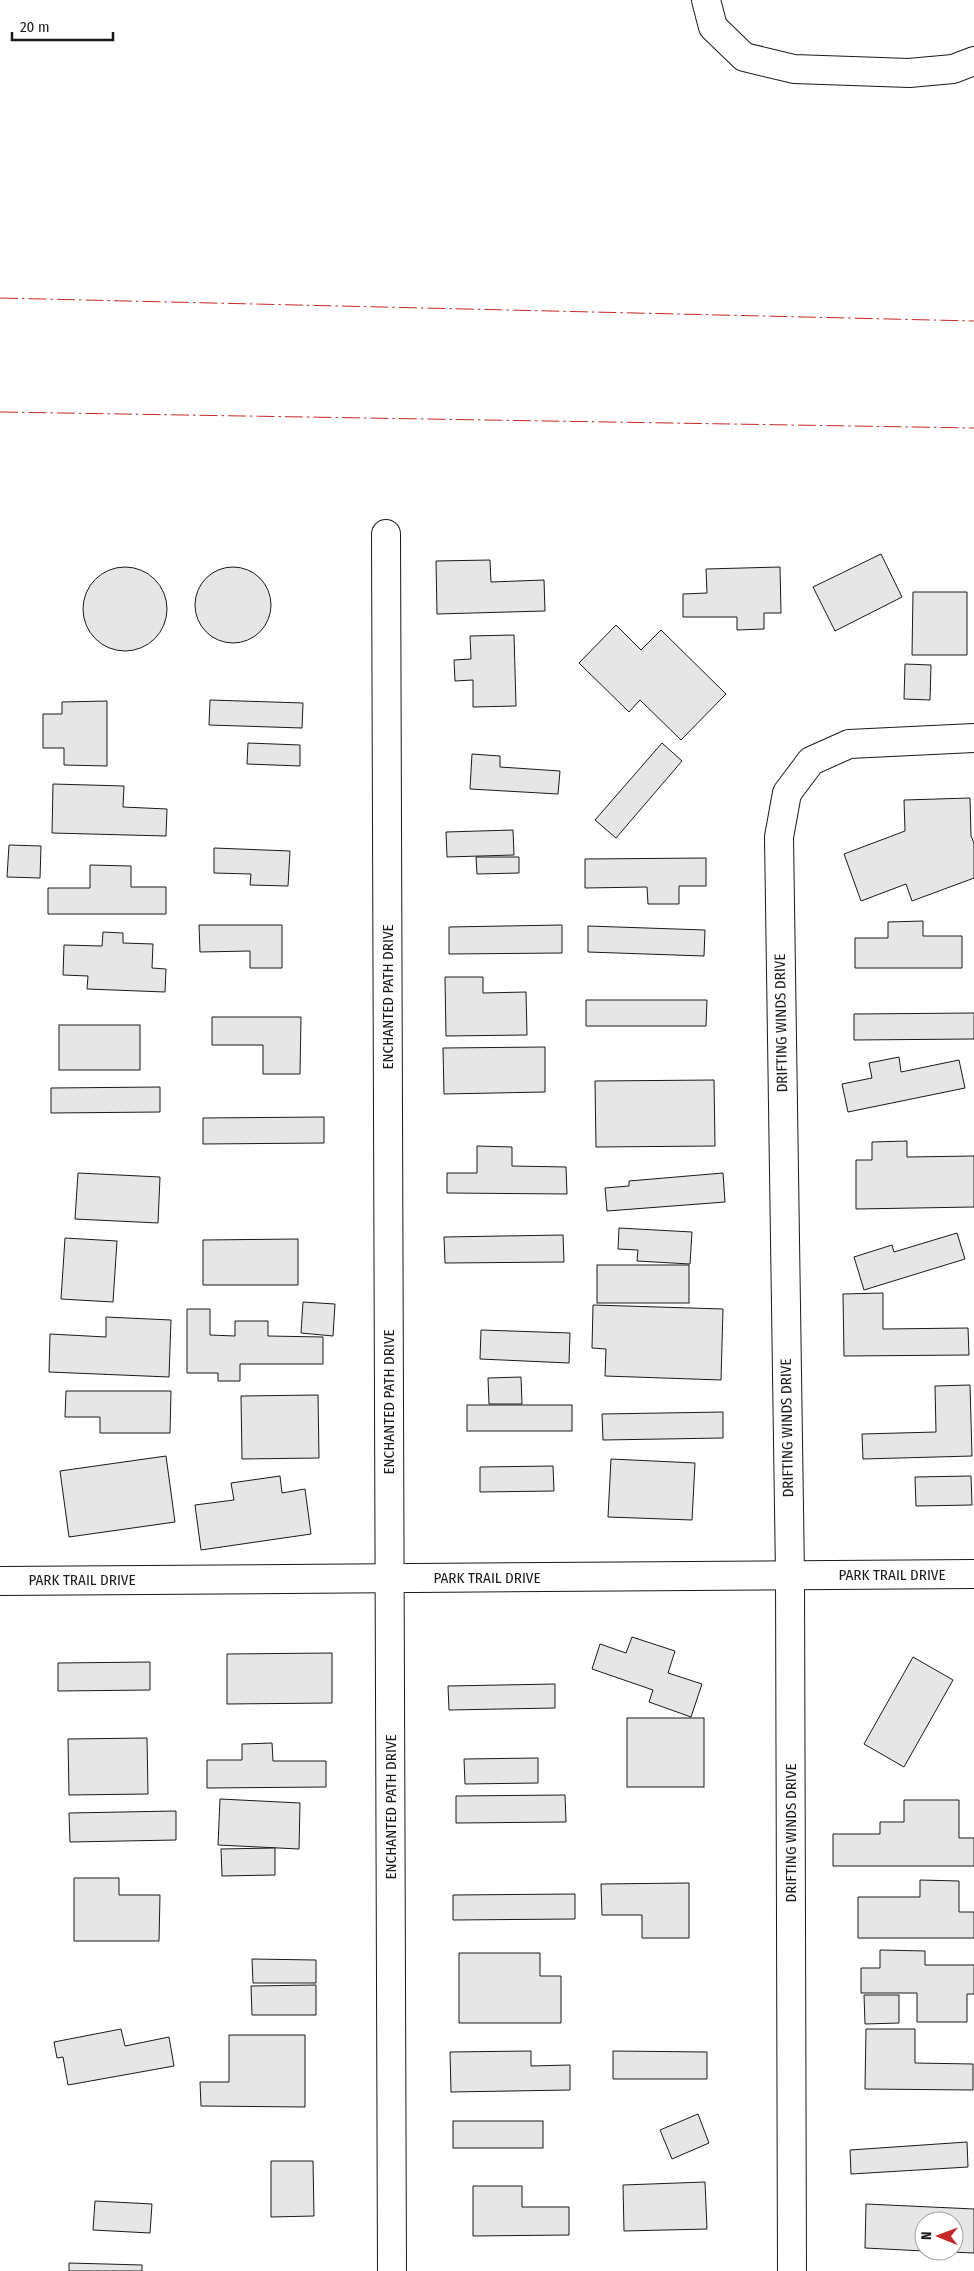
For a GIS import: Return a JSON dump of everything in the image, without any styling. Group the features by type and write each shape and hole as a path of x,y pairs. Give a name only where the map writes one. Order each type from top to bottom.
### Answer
{"street":[{"path":"706,0 713,27 744,57 794,69 909,73 953,69 974,61"},
{"name":"ENCHANTED PATH DRIVE","path":"386,534 392,2271"},
{"name":"DRIFTING WINDS DRIVE","path":"792,2271 790,1576 778,837 787,793 811,762 850,744 974,738"},
{"name":"PARK TRAIL DRIVE","path":"0,1581 974,1574"}],"building":[{"path":"881,554 902,597 835,631 813,587"},
{"path":"490,560 491,582 544,580 545,611 437,614 436,561"},
{"path":"125,567 141,570 155,579 164,593 167,609 164,625 155,639 141,648 125,651 109,648 95,639 86,625 83,609 86,593 95,579 109,570"},
{"path":"233,567 247,570 260,578 268,591 271,605 268,619 260,632 247,640 233,643 219,640 206,632 198,619 195,605 198,591 206,578 219,570"},
{"path":"780,567 781,613 764,613 764,629 737,630 737,617 683,617 683,594 707,593 706,569"},
{"path":"913,592 967,592 967,655 912,655"},
{"path":"616,625 641,650 661,630 726,694 681,740 640,700 629,712 579,663"},
{"path":"514,635 516,706 473,707 473,680 455,681 454,660 471,659 470,636"},
{"path":"905,664 931,665 930,700 904,699"},
{"path":"210,700 303,703 302,728 209,725"},
{"path":"107,701 107,766 64,765 64,748 43,748 43,714 62,714 62,702"},
{"path":"248,743 300,745 300,766 247,764"},
{"path":"662,743 682,761 616,838 595,820"},
{"path":"472,754 500,756 500,767 560,771 558,794 470,789"},
{"path":"53,784 124,786 123,807 167,809 166,836 52,833"},
{"path":"970,798 971,836 974,843 974,878 912,901 906,884 861,901 844,854 905,831 904,800"},
{"path":"513,830 514,855 447,857 446,832"},
{"path":"9,845 41,846 40,878 7,877"},
{"path":"214,848 290,851 288,886 250,885 251,874 214,873"},
{"path":"476,857 519,857 519,873 477,874"},
{"path":"706,858 706,886 679,886 679,904 648,904 647,887 585,888 585,859"},
{"path":"90,865 131,866 131,887 166,887 166,914 48,914 48,888 90,888"},
{"path":"923,921 923,936 962,936 962,968 855,968 855,938 888,938 888,922"},
{"path":"199,925 282,925 282,968 250,968 250,951 200,952"},
{"path":"562,925 562,953 449,954 449,927"},
{"path":"588,926 705,930 704,956 588,952"},
{"path":"103,932 123,933 123,943 153,944 152,968 166,969 165,992 87,989 88,976 63,975 64,945 102,946"},
{"path":"445,977 483,977 483,993 526,992 527,1035 446,1036"},
{"path":"586,1000 707,1000 706,1026 586,1026"},
{"path":"974,1013 974,1039 854,1040 854,1014"},
{"path":"212,1017 301,1017 300,1074 263,1074 263,1045 212,1045"},
{"path":"59,1025 140,1025 140,1070 59,1070"},
{"path":"545,1047 545,1092 444,1094 443,1048"},
{"path":"899,1057 901,1072 959,1060 965,1088 848,1112 842,1084 872,1078 869,1063"},
{"path":"714,1080 715,1146 596,1147 595,1081"},
{"path":"160,1087 160,1112 51,1113 51,1088"},
{"path":"324,1117 324,1143 203,1144 203,1118"},
{"path":"907,1141 907,1157 974,1156 974,1207 856,1209 856,1160 872,1160 872,1142"},
{"path":"477,1146 512,1147 512,1166 566,1167 567,1194 447,1193 447,1173 477,1173"},
{"path":"78,1173 160,1177 158,1223 75,1219"},
{"path":"723,1173 725,1202 607,1211 605,1188 629,1186 629,1181"},
{"path":"619,1228 692,1232 690,1264 637,1261 638,1250 618,1249"},
{"path":"957,1233 965,1259 864,1290 854,1257 892,1245 894,1252"},
{"path":"563,1235 564,1262 445,1263 444,1237"},
{"path":"65,1238 117,1241 113,1302 61,1299"},
{"path":"298,1239 298,1285 203,1285 203,1240"},
{"path":"597,1265 689,1265 689,1303 597,1303"},
{"path":"883,1293 883,1329 968,1328 969,1355 844,1356 843,1294"},
{"path":"303,1302 335,1304 333,1336 301,1333"},
{"path":"593,1305 723,1309 721,1380 605,1376 606,1349 592,1348"},
{"path":"187,1309 210,1309 210,1335 235,1336 235,1321 268,1321 268,1336 323,1337 323,1364 240,1364 240,1381 218,1381 218,1373 187,1373"},
{"path":"106,1317 171,1320 169,1377 49,1372 50,1334 106,1337"},
{"path":"481,1330 570,1333 569,1363 480,1359"},
{"path":"521,1377 522,1404 489,1404 488,1378"},
{"path":"970,1385 972,1456 863,1459 862,1434 936,1432 935,1386"},
{"path":"66,1391 171,1391 170,1433 100,1433 100,1417 65,1417"},
{"path":"318,1395 319,1458 242,1459 241,1396"},
{"path":"467,1405 572,1405 572,1431 467,1431"},
{"path":"723,1412 723,1438 603,1440 602,1414"},
{"path":"166,1456 175,1522 69,1537 60,1471"},
{"path":"611,1459 695,1463 692,1520 608,1517"},
{"path":"553,1466 554,1491 480,1492 480,1467"},
{"path":"280,1476 282,1493 305,1489 311,1534 201,1550 195,1505 234,1500 231,1483"},
{"path":"971,1476 972,1505 916,1506 915,1477"},
{"path":"632,1637 675,1651 668,1673 702,1684 691,1717 649,1702 653,1690 592,1669 600,1644 626,1653"},
{"path":"332,1653 332,1703 227,1704 227,1654"},
{"path":"913,1657 953,1680 904,1767 864,1744"},
{"path":"150,1662 150,1690 58,1691 58,1663"},
{"path":"555,1684 555,1708 449,1710 448,1686"},
{"path":"627,1718 704,1718 704,1787 627,1787"},
{"path":"147,1738 148,1794 69,1795 68,1739"},
{"path":"272,1743 273,1761 326,1761 326,1787 207,1788 207,1760 242,1760 242,1744"},
{"path":"538,1758 538,1783 465,1784 464,1759"},
{"path":"565,1795 566,1822 456,1823 456,1796"},
{"path":"220,1799 300,1803 299,1849 218,1845"},
{"path":"904,1800 959,1800 959,1838 974,1838 974,1866 833,1866 833,1834 880,1834 880,1822 904,1822"},
{"path":"176,1811 176,1840 70,1842 69,1813"},
{"path":"275,1848 275,1875 222,1876 221,1849"},
{"path":"74,1878 119,1878 119,1895 160,1895 159,1941 74,1941"},
{"path":"920,1880 959,1881 959,1912 974,1912 974,1938 858,1938 858,1897 920,1897"},
{"path":"689,1883 689,1938 642,1938 642,1915 602,1915 601,1884"},
{"path":"575,1894 575,1919 453,1920 453,1895"},
{"path":"880,1950 925,1951 925,1965 974,1965 974,1994 967,1994 967,2022 917,2022 917,1993 861,1993 861,1968 880,1968"},
{"path":"459,1953 540,1953 540,1976 561,1976 561,2023 459,2023"},
{"path":"252,1959 316,1960 316,1983 253,1983"},
{"path":"316,1985 316,2015 252,2015 251,1986"},
{"path":"864,1995 899,1995 899,2023 865,2024"},
{"path":"121,2029 125,2046 169,2037 174,2066 68,2085 63,2057 57,2058 54,2042"},
{"path":"866,2029 915,2029 915,2063 973,2064 973,2090 865,2089"},
{"path":"229,2035 305,2035 305,2107 201,2106 200,2082 229,2082"},
{"path":"531,2051 531,2066 570,2065 570,2090 451,2092 450,2052"},
{"path":"613,2051 707,2052 707,2079 613,2079"},
{"path":"698,2114 709,2143 672,2159 660,2130"},
{"path":"453,2121 543,2121 543,2148 453,2148"},
{"path":"967,2142 968,2167 851,2174 850,2150"},
{"path":"271,2161 313,2161 314,2216 271,2217"},
{"path":"705,2182 707,2229 624,2231 623,2185"},
{"path":"473,2186 522,2186 522,2207 569,2207 569,2235 473,2236"},
{"path":"95,2201 152,2204 150,2233 93,2230"},
{"path":"866,2204 974,2209 974,2253 964,2253 964,2211 914,2211 914,2250 865,2248"},
{"path":"69,2263 142,2265 142,2271 69,2271"}],"power":[{"path":"0,298 974,321"},
{"path":"0,412 974,428"}]}
